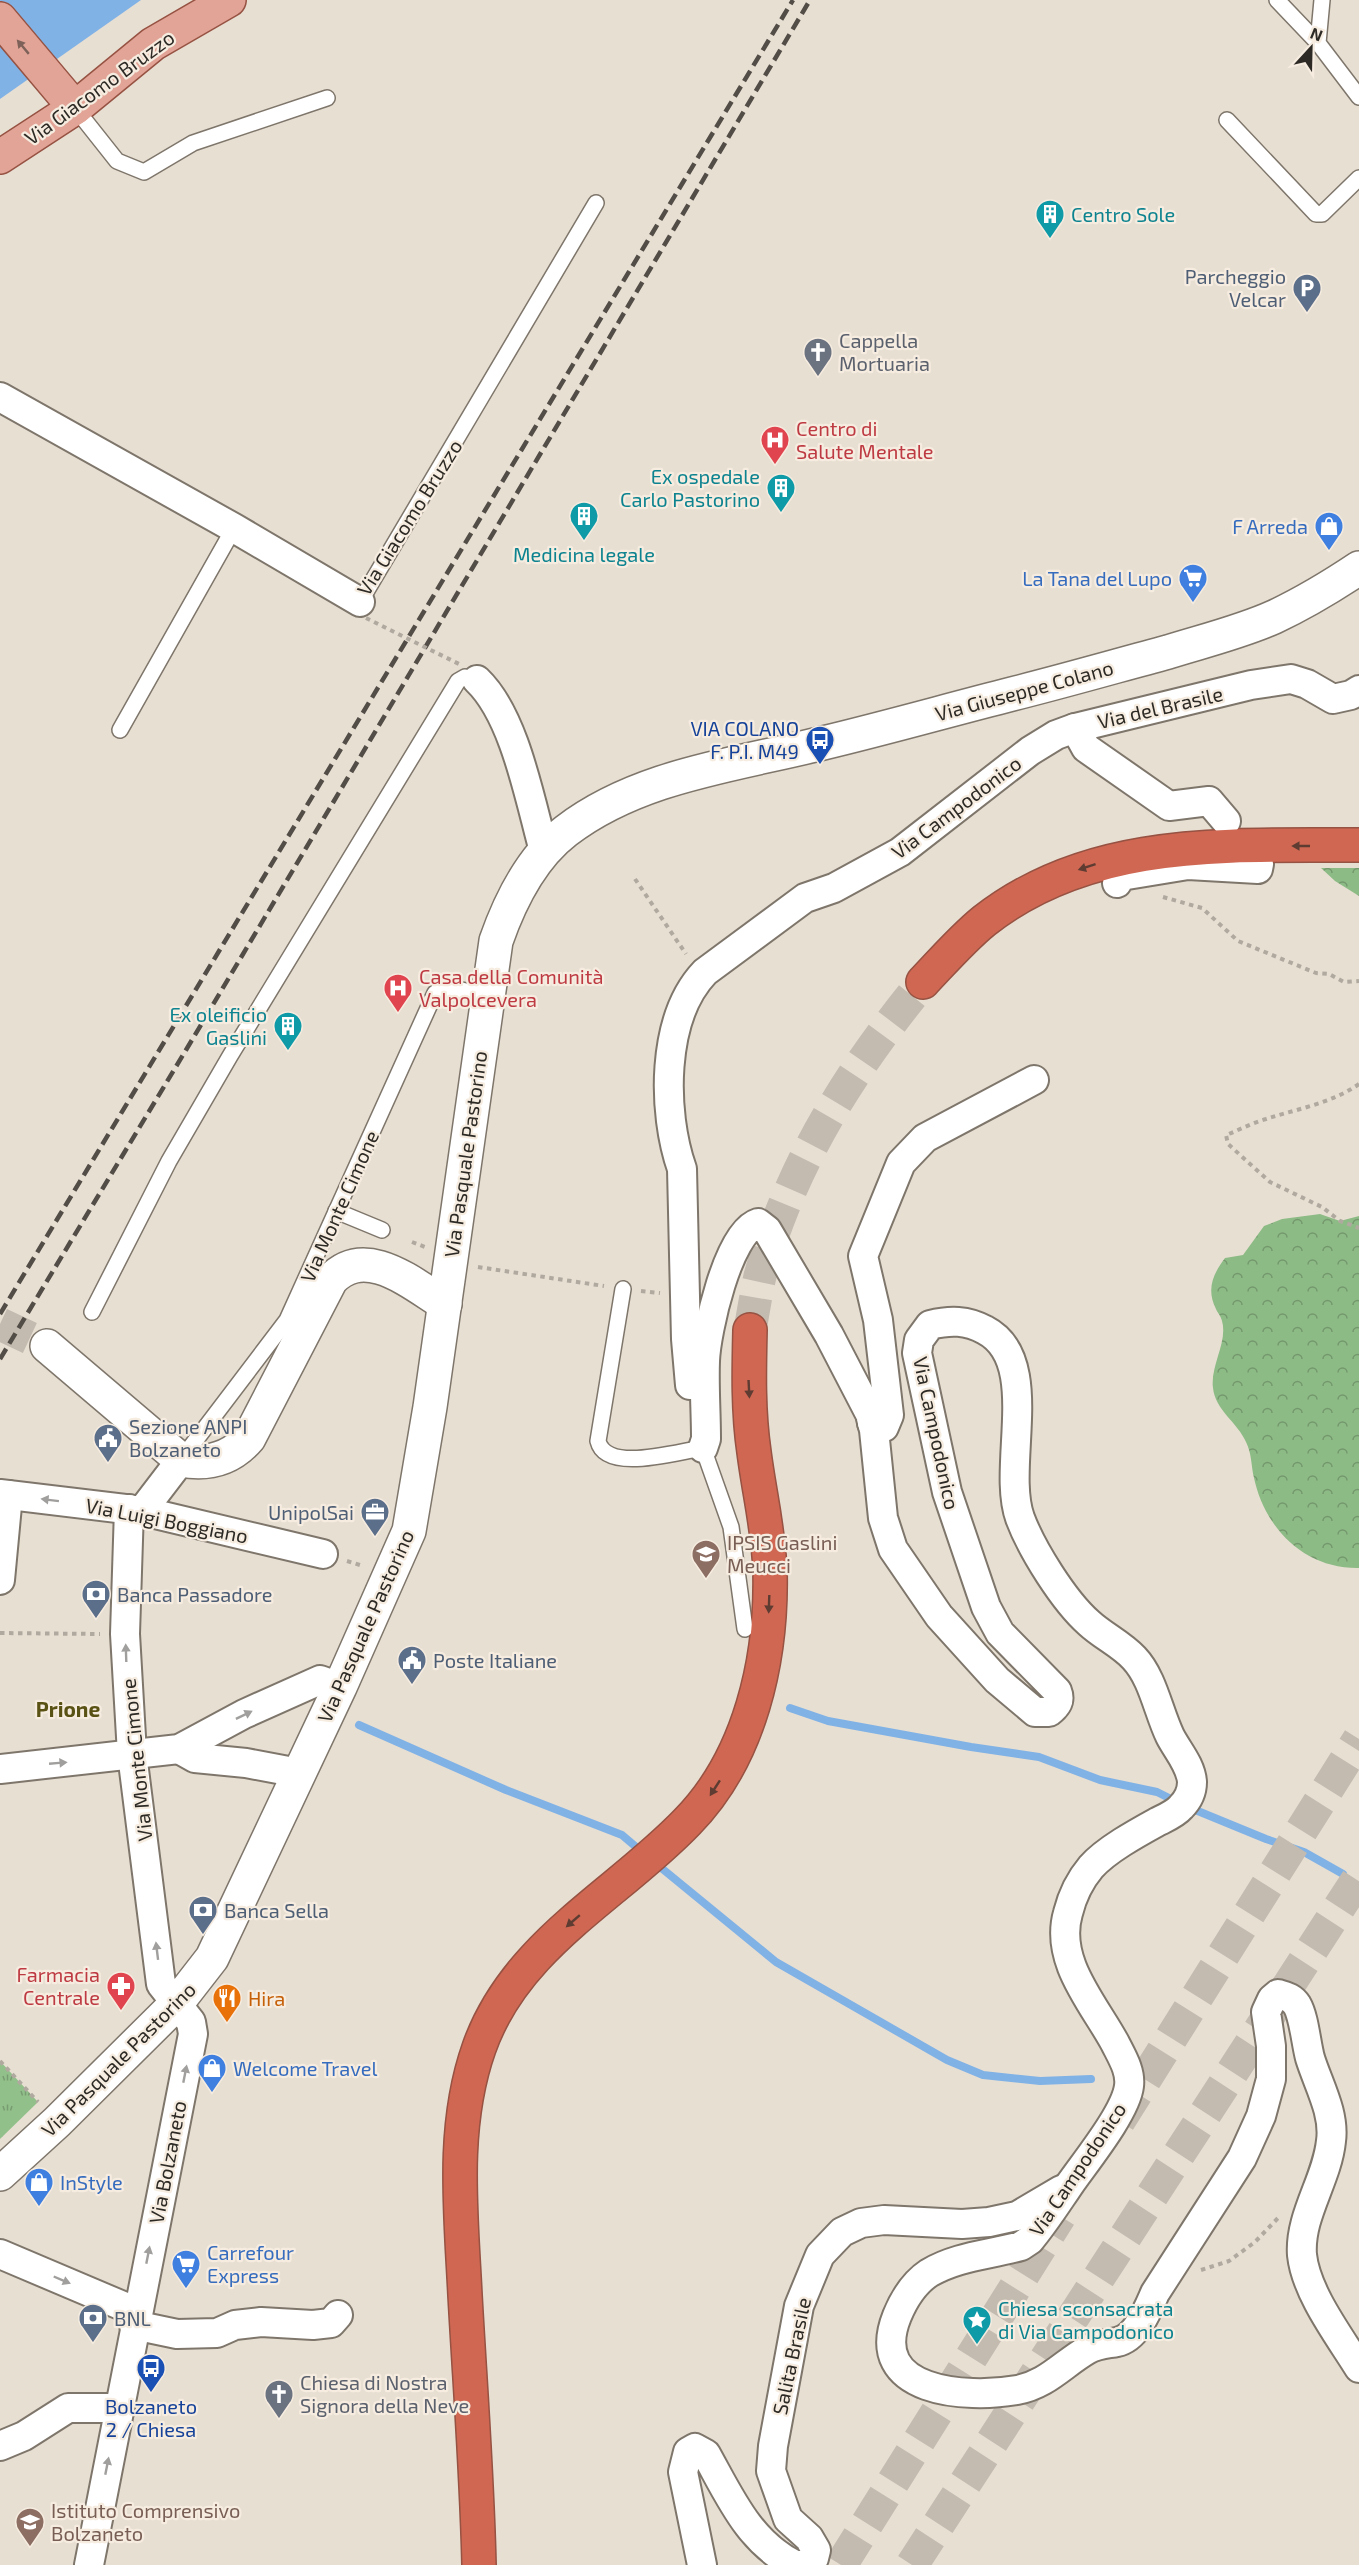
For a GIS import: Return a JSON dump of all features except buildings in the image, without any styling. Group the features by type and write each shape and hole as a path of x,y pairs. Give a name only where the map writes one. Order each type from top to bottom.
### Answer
{"highway":[{"path":"923,982 954,948 985,921 1033,889 1098,864 1157,851 1205,846 1359,845"},
{"path":"479,2565 461,2221 461,2146 469,2082 490,2023 517,1977 566,1927 687,1822 709,1798 723,1775 749,1717 766,1648 770,1571 753,1449 748,1382 750,1330"}],"main road":[{"name":"Via Giacomo Bruzzo","path":"0,158 75,108 153,44 229,0"},
{"path":"0,19 75,108"},
{"name":"Via Giuseppe Colano","path":"537,862 566,831 595,812 640,790 1069,680 1213,639 1273,617 1333,585 1359,568"},
{"name":"Via Pasquale Pastorino","path":"0,2174 57,2122 177,2003 212,1958 340,1687 409,1531 445,1304 496,941 514,897 537,862"},
{"path":"47,1346 185,1455 202,1463 222,1459 238,1449 249,1438 331,1280 341,1271 360,1264 372,1264 392,1272 445,1304"}],"street":[{"name":"Via Giacomo Bruzzo","path":"0,397 234,528 363,610"},
{"path":"468,672 490,696 510,733 537,862"},
{"name":"Via del Brasile","path":"1226,821 1209,801 1170,806 1086,748 1075,728 1251,686 1291,679 1307,684 1333,699 1351,695 1359,690"},
{"name":"Via Campodonico","path":"703,1448 698,1440 690,1379 685,1296 682,1169 675,1148 669,1112 673,1043 685,999 693,985 705,972 805,898 834,888 900,852 1030,751 1056,735 1075,728"},
{"path":"1117,883 1121,876 1188,865 1243,867 1254,870 1258,869 1259,864"},
{"path":"872,1423 884,1427 889,1415 878,1320 863,1256 901,1162 925,1138 1034,1080"},
{"name":"Via Campodonico","path":"703,1448 706,1439 705,1359 715,1306 735,1247 745,1232 758,1223 767,1230 829,1335 870,1414 883,1518 893,1549 939,1616 997,1680 1035,1712 1049,1712 1058,1703 1057,1691 1000,1633 986,1607 947,1492 917,1353 919,1340 930,1325 950,1320 976,1325 994,1335 1007,1349 1017,1390 1016,1497 1019,1515 1027,1535 1045,1567 1085,1620 1136,1659 1145,1674 1164,1723 1189,1768 1192,1778 1188,1800 1179,1810 1126,1840 1092,1866 1078,1887 1067,1915 1065,1937 1068,1959 1122,2057 1129,2077 1126,2098 1104,2136 1030,2240 1021,2246 950,2262 928,2274 916,2284 901,2307 893,2327 892,2339 896,2361 910,2378 930,2388 960,2393 1018,2390 1045,2380 1088,2349 1100,2344 1123,2341 1132,2333 1155,2293 1242,2158 1253,2136 1271,2079 1271,2046 1266,2012 1272,1999 1278,1994 1286,1996 1297,2005 1330,2120 1332,2140 1302,2238 1303,2264 1327,2315 1359,2368"},
{"name":"Via Monte Cimone","path":"177,2003 161,1984 132,1754 125,1634 136,1510 185,1455"},
{"path":"0,1580 4,1494"},
{"name":"Via Luigi Boggiano","path":"4,1494 136,1510 336,1558"},
{"path":"0,1769 179,1749 244,1714 320,1680 340,1687"},
{"path":"179,1749 195,1758 246,1763 299,1773"},
{"name":"Via Bolzaneto","path":"88,2565 193,2034 191,2022 177,2003"},
{"name":"Salita Brasile","path":"803,2565 814,2558 816,2550 809,2538 788,2519 771,2471 772,2446 799,2306 820,2255 842,2232 861,2223 884,2220 962,2224 990,2222 1017,2216 1068,2186"},
{"path":"4,2256 136,2318 177,2334 217,2333 235,2325 261,2322 313,2325 332,2323 338,2315"},
{"path":"0,2446 24,2436 68,2408 118,2408"},
{"path":"702,2565 683,2472 688,2452 695,2448 706,2454 744,2522 766,2548 795,2565"}],"lane":[{"path":"1277,0 1318,43 1359,97"},
{"path":"1318,43 1322,0"},
{"path":"75,108 117,161 144,172 193,143 327,98"},
{"path":"1227,120 1316,214 1322,214 1359,178"},
{"name":"Via Giacomo Bruzzo","path":"363,610 596,203"},
{"path":"120,730 234,528"},
{"path":"92,1312 169,1161 224,1065 458,681 468,672"},
{"name":"Via Monte Cimone","path":"185,1455 287,1320 435,993 440,989 454,988 487,998"},
{"path":"336,1211 382,1230"},
{"path":"623,1289 598,1441 600,1447 607,1455 616,1458 664,1455 703,1448"},
{"name":"Via Campodonico","path":"703,1448 731,1527 745,1629"}],"path":[{"path":"363,610 468,672"},
{"path":"635,879 692,962 679,993 685,999"},
{"path":"1158,896 1202,908 1238,940 1316,973 1329,974 1344,982 1359,981"},
{"path":"1359,1084 1349,1091 1326,1100 1264,1119 1226,1135 1228,1144 1270,1182 1322,1207 1340,1221 1359,1228"},
{"path":"451,1263 685,1296"},
{"path":"336,1558 371,1568"},
{"path":"0,1633 125,1634"},
{"path":"0,2061 57,2122"},
{"path":"1196,2273 1229,2261 1255,2242 1298,2195 1309,2192 1316,2194"}],"green space":[{"path":"1321,868 1359,868 1359,896 1335,881"},
{"path":"1320,1214 1340,1221 1359,1216 1359,1568 1339,1567 1321,1562 1290,1542 1278,1529 1267,1514 1259,1497 1246,1442 1222,1410 1213,1388 1214,1371 1223,1329 1213,1302 1211,1288 1214,1276 1221,1264 1225,1258 1243,1255 1264,1226 1282,1219"},
{"path":"0,2061 38,2102 0,2139"}],"water":[{"path":"0,0 141,0 0,99"}],"waterway":[{"path":"790,1708 828,1721 1039,1757 1100,1780 1157,1792 1177,1802"},
{"path":"359,1725 506,1790 622,1835 642,1852"},
{"path":"1188,1807 1304,1852 1343,1874"},
{"path":"654,1862 776,1962 947,2060 983,2075 1040,2081 1091,2079"}],"tunnel":[{"path":"750,1330 760,1276 773,1235 806,1158 826,1120 871,1049 923,982"},
{"path":"0,1324 47,1346"},
{"path":"1119,2121 1359,1739"},
{"path":"912,2565 1359,1877"},
{"path":"841,2565 1060,2216"}],"railway":[{"path":"0,1314 793,0"},
{"path":"0,1359 810,0"}],"place":[{"name":"Centro Sole","path":"1050,240"},
{"name":"Parcheggio Velcar","path":"1307,314"},
{"name":"Cappella Mortuaria","path":"818,378"},
{"name":"Centro di Salute Mentale","path":"775,466"},
{"name":"Ex ospedale Carlo Pastorino","path":"781,514"},
{"name":"Medicina legale","path":"584,542"},
{"name":"F Arreda","path":"1329,552"},
{"name":"La Tana del Lupo","path":"1193,604"},
{"name":"VIA COLANO F. P.I. M49","path":"820,766"},
{"name":"Casa della Comunità Valpolcevera","path":"398,1014"},
{"name":"Ex oleificio Gaslini","path":"288,1052"},
{"name":"Sezione ANPI Bolzaneto","path":"108,1464"},
{"name":"UnipolSai","path":"375,1538"},
{"name":"IPSIS Gaslini Meucci","path":"706,1580"},
{"name":"Banca Passadore","path":"96,1620"},
{"name":"Poste Italiane","path":"412,1686"},
{"name":"Banca Sella","path":"203,1936"},
{"name":"Farmacia Centrale","path":"121,2012"},
{"name":"Hira","path":"227,2024"},
{"name":"Welcome Travel","path":"212,2094"},
{"name":"InStyle","path":"39,2208"},
{"name":"Carrefour Express","path":"186,2290"},
{"name":"BNL","path":"93,2344"},
{"name":"Chiesa sconsacrata di Via Campodonico","path":"977,2346"},
{"name":"Bolzaneto 2 / Chiesa","path":"151,2394"},
{"name":"Chiesa di Nostra Signora della Neve","path":"279,2420"},
{"name":"Istituto Comprensivo Bolzaneto","path":"30,2548"}],"district":[{"name":"Prione","path":"68,1708"}]}
